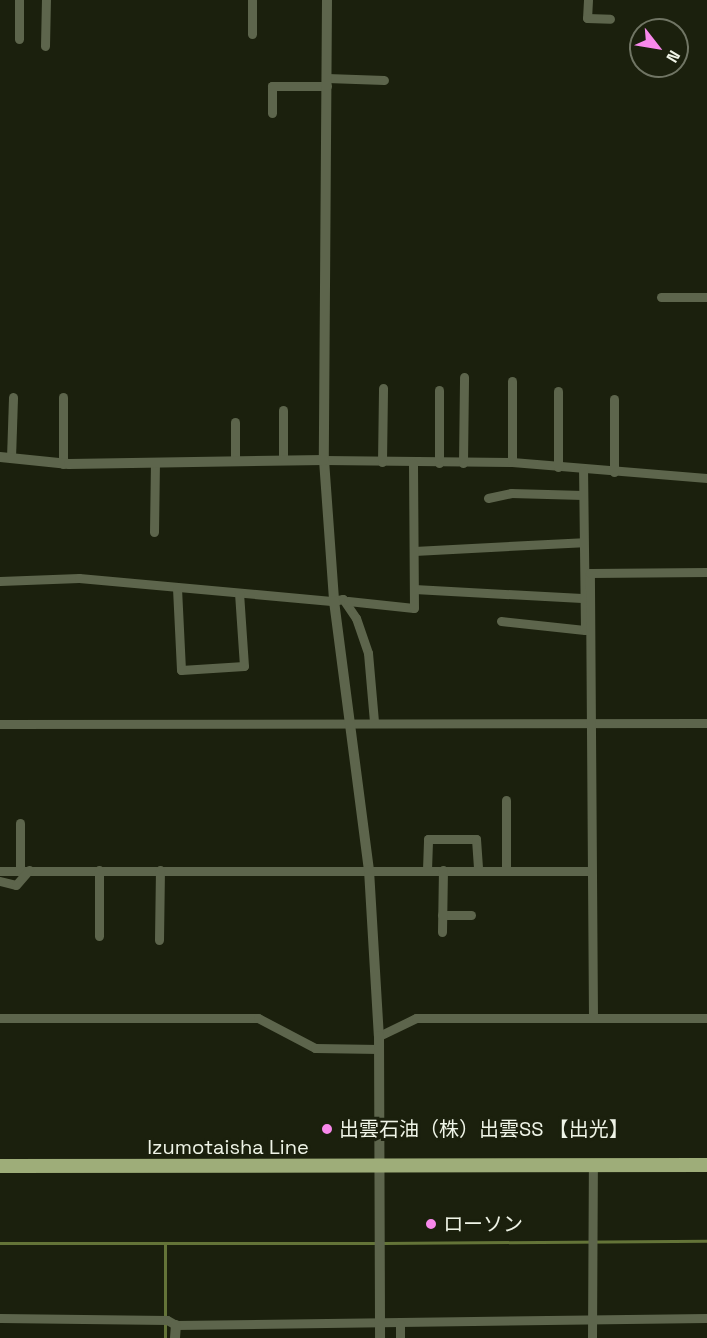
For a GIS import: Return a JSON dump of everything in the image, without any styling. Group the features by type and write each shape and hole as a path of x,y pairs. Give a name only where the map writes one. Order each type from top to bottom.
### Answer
{"main road":[{"name":"Izumotaisha Line","path":"0,1166 707,1165"}],"street":[{"path":"19,0 19,39"},
{"path":"45,46 46,0"},
{"path":"252,0 252,34"},
{"path":"327,0 324,460 334,601 369,870 379,1036 380,1338"},
{"path":"588,0 587,18 610,19"},
{"path":"272,113 272,86 384,80"},
{"path":"661,297 707,297"},
{"path":"463,463 464,377"},
{"path":"512,381 512,462"},
{"path":"382,462 383,388"},
{"path":"439,463 440,390"},
{"path":"558,391 558,467"},
{"path":"13,397 6,458 63,464 283,460 413,463 512,462 583,470 707,478"},
{"path":"63,397 63,464"},
{"path":"614,399 614,472"},
{"path":"283,410 283,460"},
{"path":"235,422 235,461"},
{"path":"154,532 155,463"},
{"path":"0,581 79,578 414,608 413,463"},
{"path":"583,470 582,598 588,627"},
{"path":"488,498 511,493 583,495"},
{"path":"414,551 583,542"},
{"path":"593,1018 588,627 590,573 707,572"},
{"path":"177,588 181,670 244,666 239,593"},
{"path":"414,589 582,598"},
{"path":"348,601 368,653 374,721"},
{"path":"501,621 588,627"},
{"path":"0,724 351,721 707,723"},
{"path":"506,800 506,870"},
{"path":"0,881 16,885 25,870 20,823"},
{"path":"427,870 428,839 476,839 478,870"},
{"path":"99,870 99,936"},
{"path":"159,939 160,870"},
{"path":"442,932 443,870"},
{"path":"0,871 591,871"},
{"path":"442,915 471,915"},
{"path":"0,1018 258,1018 315,1048 379,1049"},
{"path":"379,1036 416,1018 707,1018"},
{"path":"592,1338 593,1166"},
{"path":"0,1318 167,1320 176,1325 400,1324 592,1318 707,1318"},
{"path":"400,1324 400,1338"},
{"path":"175,1338 176,1325"}],"waterway":[{"path":"383,1243 707,1241"},
{"path":"0,1243 376,1243"},
{"path":"165,1244 165,1338"}],"place":[{"name":"出雲石油（株）出雲SS 【出光】","path":"327,1129"},
{"name":"ローソン","path":"431,1224"}]}
